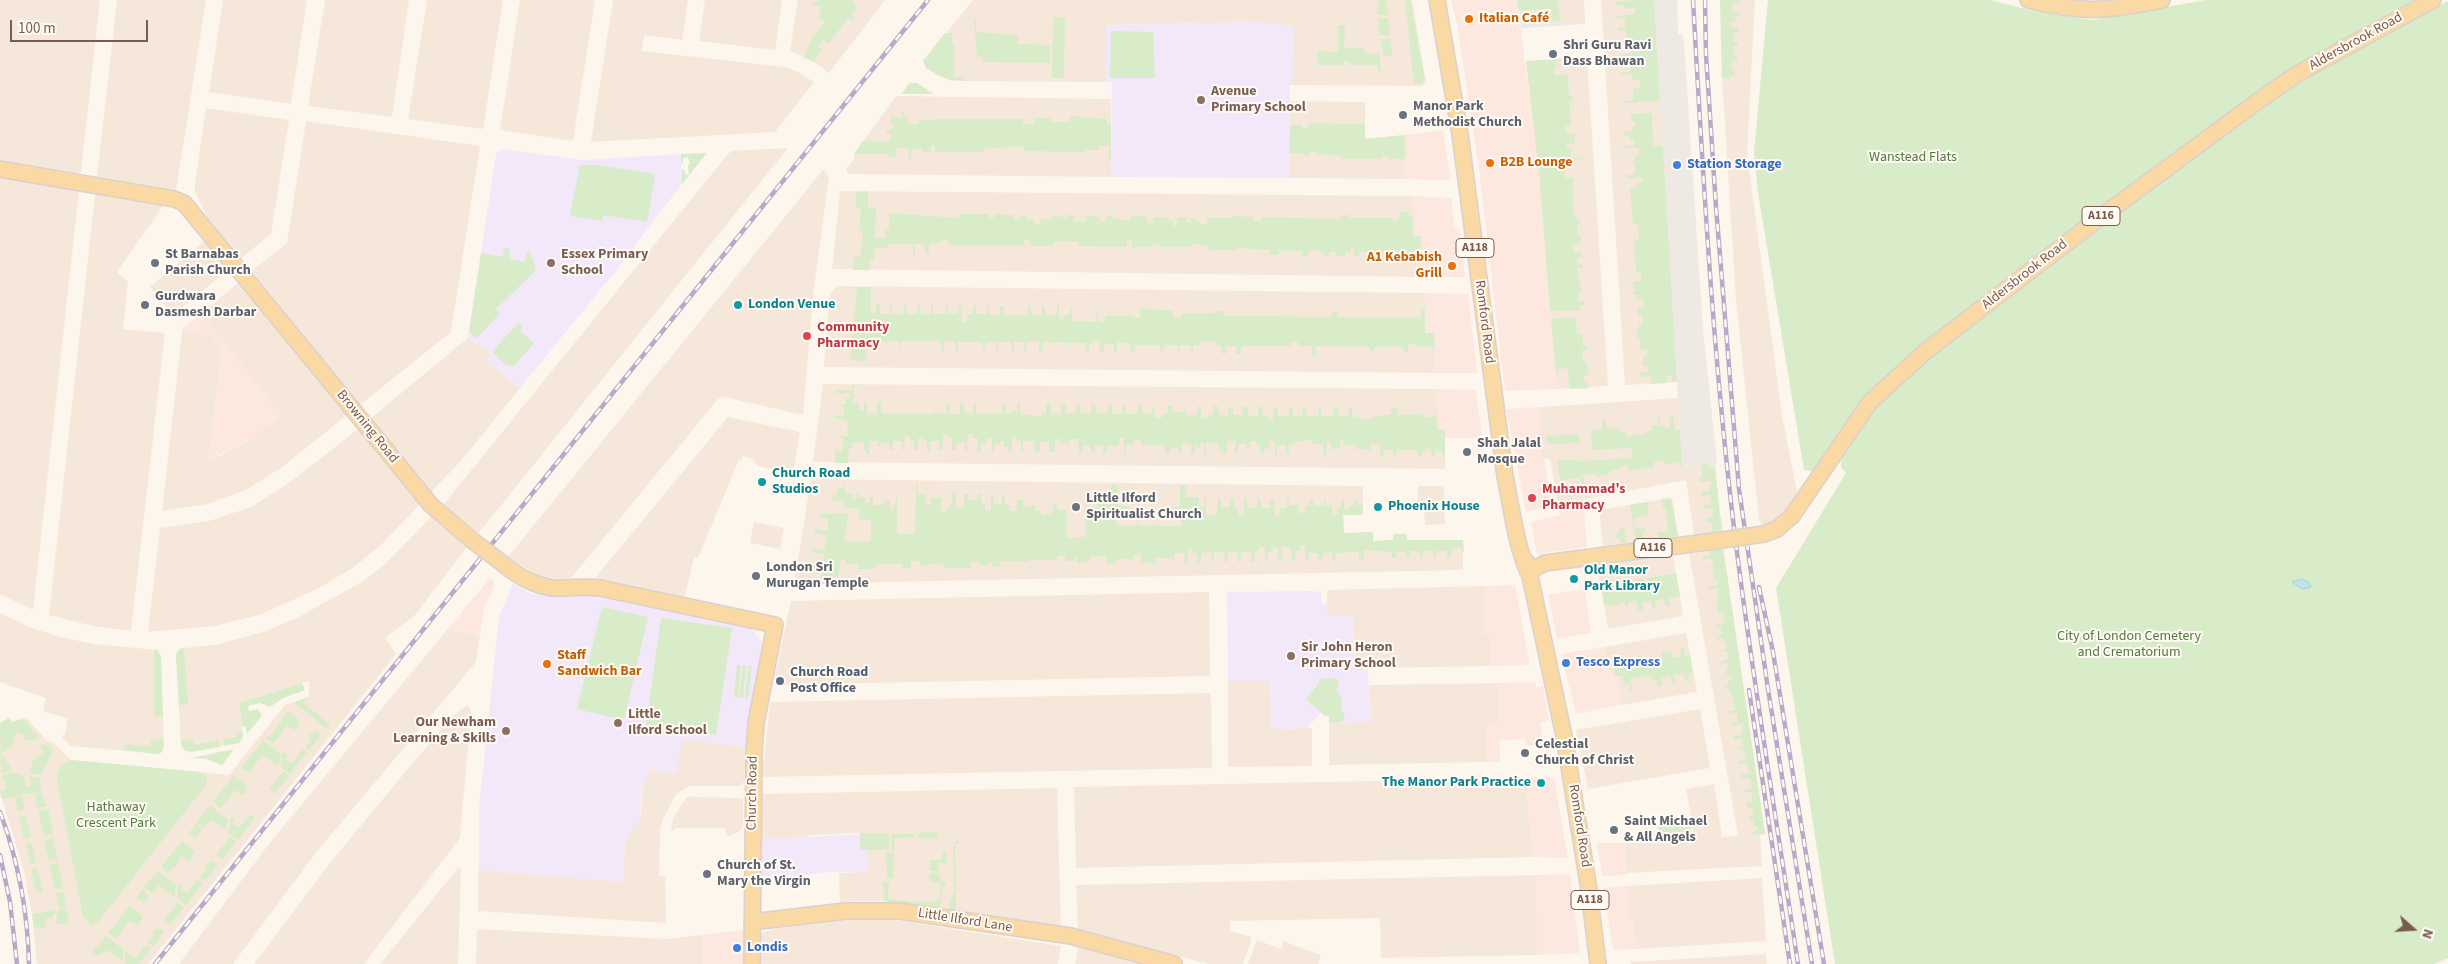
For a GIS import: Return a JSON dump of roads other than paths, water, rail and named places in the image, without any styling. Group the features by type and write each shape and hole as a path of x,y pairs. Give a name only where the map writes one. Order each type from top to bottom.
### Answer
{"main road":[{"name":"Romford Road","path":"1438,0 1460,134 1503,462 1516,525 1515,535 1518,550 1528,572 1563,730 1588,882 1598,964"},
{"path":"2028,0 2062,8 2094,11 2120,9 2162,0"},
{"name":"Aldersbrook Road","path":"1528,572 1545,563 1764,534 1777,529 1792,516 1870,402 1926,351 2094,222 2268,94 2339,50 2433,0"},
{"name":"Browning Road","path":"0,169 174,199 184,203 431,505 507,567 532,582 548,587 592,587 775,625"},
{"name":"Church Road","path":"752,964 752,792 754,749 756,723 775,625"},
{"name":"Little Ilford Lane","path":"752,922 845,911 898,911 1071,936 1174,964"}],"water":[{"path":"2302,579 2309,582 2311,587 2302,589 2292,582"}],"railway":[{"path":"155,964 928,0"},
{"path":"1693,0 1711,292 1724,438 1754,678 1798,964"},
{"path":"1705,0 1706,55 1716,207 1739,489 1768,689 1812,964"},
{"path":"1759,587 1773,652 1824,964"},
{"path":"1749,690 1790,964"},
{"path":"0,812 12,849 21,887 27,926 29,964"},
{"path":"0,855 10,902 17,964"}],"place":[{"name":"Italian Café","path":"1469,19"},
{"name":"Shri Guru Ravi Dass Bhawan","path":"1553,54"},
{"name":"Avenue Primary School","path":"1201,100"},
{"name":"Manor Park Methodist Church","path":"1403,115"},
{"name":"B2B Lounge","path":"1490,163"},
{"name":"Station Storage","path":"1677,165"},
{"name":"St Barnabas Parish Church","path":"155,263"},
{"name":"Essex Primary School","path":"551,263"},
{"name":"A1 Kebabish Grill","path":"1452,266"},
{"name":"Gurdwara Dasmesh Darbar","path":"145,305"},
{"name":"London Venue","path":"738,305"},
{"name":"Community Pharmacy","path":"807,336"},
{"name":"Shah Jalal Mosque","path":"1467,452"},
{"name":"Church Road Studios","path":"762,482"},
{"name":"Muhammad's Pharmacy","path":"1532,498"},
{"name":"Little Ilford Spiritualist Church","path":"1076,507"},
{"name":"Phoenix House","path":"1378,507"},
{"name":"London Sri Murugan Temple","path":"756,576"},
{"name":"Old Manor Park Library","path":"1574,579"},
{"name":"Sir John Heron Primary School","path":"1291,656"},
{"name":"Tesco Express","path":"1566,663"},
{"name":"Staff Sandwich Bar","path":"547,664"},
{"name":"Church Road Post Office","path":"780,681"},
{"name":"Little Ilford School","path":"618,723"},
{"name":"Our Newham Learning & Skills","path":"506,731"},
{"name":"Celestial Church of Christ","path":"1525,753"},
{"name":"The Manor Park Practice","path":"1541,783"},
{"name":"Saint Michael & All Angels","path":"1614,830"},
{"name":"Church of St. Mary the Virgin","path":"707,874"},
{"name":"Londis","path":"737,948"}],"park label":[{"name":"Wanstead Flats","path":"1913,158"},
{"name":"City of London Cemetery and Crematorium","path":"2129,646"},
{"name":"Hathaway Crescent Park","path":"116,816"}]}
